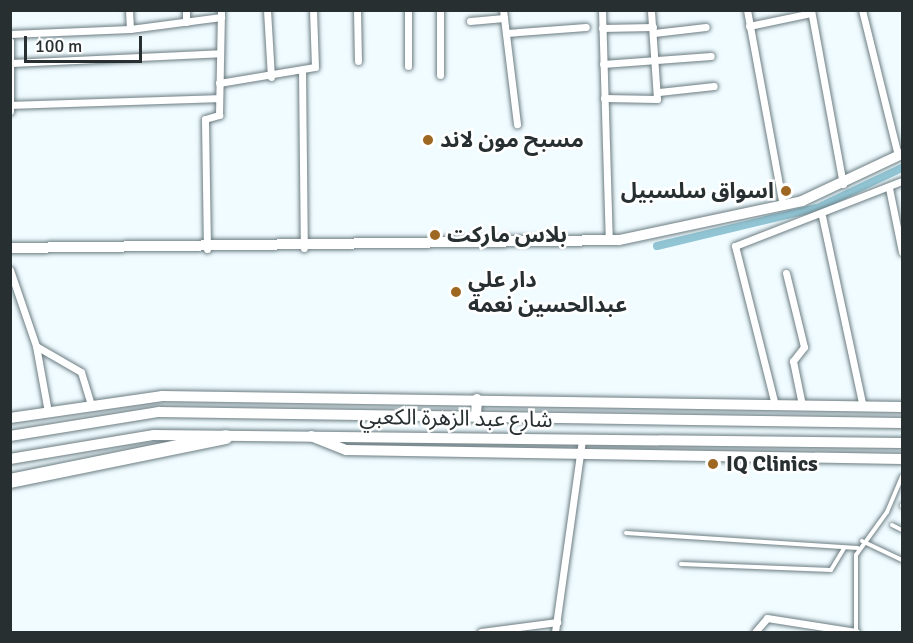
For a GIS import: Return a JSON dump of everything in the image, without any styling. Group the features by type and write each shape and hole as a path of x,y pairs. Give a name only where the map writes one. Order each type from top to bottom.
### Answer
{"highway":[{"path":"10,481 226,437"}],"street":[{"path":"129,10 130,29"},
{"path":"186,10 186,22"},
{"path":"267,10 271,77"},
{"path":"219,83 271,77 315,68 313,10"},
{"path":"357,10 358,61"},
{"path":"408,10 408,66"},
{"path":"440,10 440,75"},
{"path":"602,10 609,241"},
{"path":"604,98 657,99 657,62 651,10"},
{"path":"747,10 783,206"},
{"path":"10,248 207,250 609,241 783,206 843,184 900,155 862,10"},
{"path":"749,26 811,12 843,184"},
{"path":"10,34 130,29 186,22 221,14 219,115 205,119 207,250"},
{"path":"470,21 504,14 517,124"},
{"path":"506,33 586,27"},
{"path":"602,27 653,30 706,27"},
{"path":"10,41 10,111"},
{"path":"11,63 220,53"},
{"path":"603,64 657,62 711,56"},
{"path":"302,70 304,248"},
{"path":"658,92 714,86"},
{"path":"11,105 219,98"},
{"path":"775,405 735,246 741,239 822,216 903,181"},
{"path":"889,188 903,252"},
{"path":"822,216 863,407"},
{"path":"10,270 36,346 48,412"},
{"path":"786,273 804,347 793,362 802,405"},
{"path":"36,346 81,372 91,404"},
{"path":"10,418 91,404 162,396 903,407"},
{"path":"476,414 477,399"},
{"name":"شارع عبد الزهرة الكعبي","path":"10,436 159,412 476,414 903,423"},
{"path":"689,440 696,430 694,419"},
{"path":"723,440 726,420"},
{"name":"شارع عبد الزهرة الكعبي","path":"10,459 135,436 903,443"},
{"path":"311,436 346,450 903,459"},
{"path":"555,633 582,439"},
{"path":"755,633 767,618 856,632"},
{"path":"481,633 556,622"}],"lane":[{"path":"856,632 858,548 887,512 903,477"},
{"path":"892,525 903,530"},
{"path":"626,533 858,548"},
{"path":"862,541 903,560"},
{"path":"681,564 831,570 844,548"}],"waterway":[{"path":"657,246 817,208 902,168"}],"place":[{"name":"مسبح مون لاند","path":"428,140"},
{"name":"اسواق سلسبيل","path":"786,191"},
{"name":"بلاس ماركت","path":"435,235"},
{"name":"دار علي عبدالحسين نعمه","path":"456,292"},
{"name":"IQ Clinics","path":"713,464"}]}
